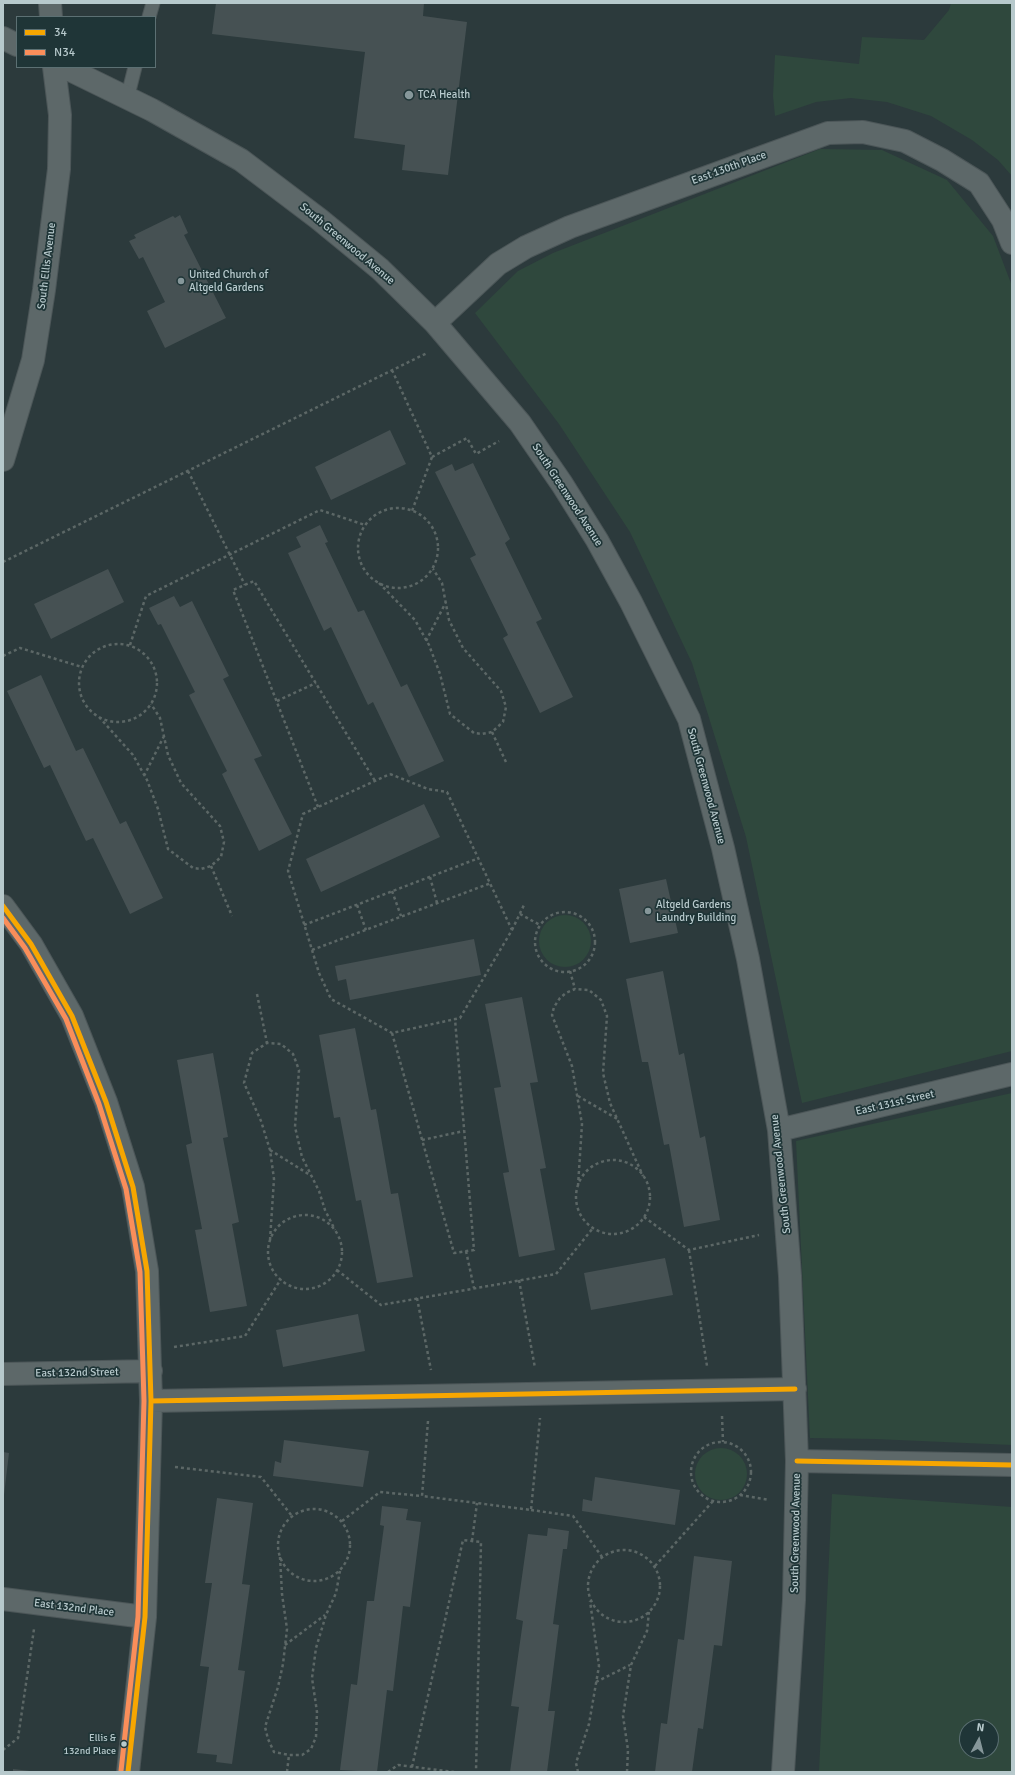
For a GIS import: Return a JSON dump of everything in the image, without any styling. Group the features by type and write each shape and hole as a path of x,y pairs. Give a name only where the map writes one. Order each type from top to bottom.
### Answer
{"street":[{"path":"50,3 51,16"},
{"path":"3,38 16,44"},
{"name":"South Ellis Avenue","path":"3,460 33,360 44,290 59,169 60,115 54,68"},
{"name":"South Greenwood Avenue","path":"66,68 152,110 241,160 319,219 380,269 435,323 520,424 562,484 608,560 689,719 723,848 744,944 779,1130 790,1276 797,1462 794,1600 783,1772"},
{"name":"East 130th Place","path":"435,323 498,264 526,247 570,227 828,132 863,132 905,141 942,160 979,183 1003,220 1012,243"},
{"path":"3,906 31,944 72,1016 106,1102 133,1187 147,1271 151,1401 145,1617 128,1772"},
{"name":"East 131st Street","path":"779,1130 1012,1074"},
{"name":"East 132nd Street","path":"3,1374 151,1371"},
{"path":"151,1401 795,1389"},
{"path":"797,1462 1012,1465"},
{"name":"East 132nd Place","path":"3,1599 145,1617"}],"lane":[{"path":"149,16 153,3"},
{"path":"127,99 135,68"}],"path":[{"path":"3,562 427,352"},
{"path":"392,370 432,456"},
{"path":"412,511 432,456 468,438 476,454 499,441"},
{"path":"188,471 245,585"},
{"path":"398,508 412,511 424,518 435,533 438,545 438,551 433,569 425,578 402,588 390,587 371,578 360,562 358,543 360,534 365,525 371,518 379,513 398,508"},
{"path":"130,646 146,596 320,510 365,525"},
{"path":"379,583 415,620 440,674 450,714 474,733 482,734 492,732 503,722 506,707 501,691 463,648 449,620 442,583 433,569"},
{"path":"318,807 233,590 254,581 375,781"},
{"path":"426,641 446,601"},
{"path":"100,717 115,721 133,719 151,704 157,684 153,665 147,656 130,646 121,644 104,646 89,655 82,667 79,679 81,696 91,711 100,717 133,755 158,809 168,849 193,868 201,869 211,866 221,857 224,842 220,826 181,783 168,755 160,718 151,704"},
{"path":"3,656 20,648 82,667"},
{"path":"277,701 316,683"},
{"path":"492,732 506,762"},
{"path":"144,776 164,736"},
{"path":"512,930 447,792 428,789 390,774 303,814 288,871 319,973 331,999 392,1033 460,1018 512,930 524,905"},
{"path":"304,925 479,858"},
{"path":"211,866 232,916"},
{"path":"430,877 437,904"},
{"path":"312,950 491,883"},
{"path":"392,892 401,916"},
{"path":"357,905 366,930"},
{"path":"564,912 578,914 589,923 595,935 594,949 588,961 577,969 570,971 563,971 550,967 540,958 536,945 537,931 540,925 551,916 564,912"},
{"path":"520,914 540,925"},
{"path":"570,971 575,989"},
{"path":"575,989 589,990 601,1000 607,1016 603,1073 610,1103 619,1120 650,1193 650,1202 644,1217 636,1226 620,1234 601,1232 593,1228 586,1222 577,1206 576,1197 582,1124 572,1066 552,1015 554,1007 560,998 566,993 575,989"},
{"path":"257,994 267,1043"},
{"path":"392,1033 454,1253 474,1250 455,1019"},
{"path":"267,1043 281,1044 293,1054 299,1070 295,1127 302,1157 339,1238 342,1254 337,1270 326,1282 311,1288 295,1287 281,1280 273,1269 268,1257 274,1179 270,1150 261,1121 244,1083 252,1053 267,1043"},
{"path":"578,1096 619,1120"},
{"path":"422,1140 464,1131"},
{"path":"270,1150 311,1175"},
{"path":"578,1186 592,1167 602,1162 625,1162 635,1168 643,1176"},
{"path":"270,1240 280,1226 294,1217 306,1215 317,1217 327,1222 335,1230"},
{"path":"644,1217 689,1250 707,1371"},
{"path":"337,1270 381,1305 556,1274 593,1228"},
{"path":"689,1250 759,1236"},
{"path":"466,1251 474,1288"},
{"path":"173,1347 246,1336 281,1280"},
{"path":"519,1280 535,1369"},
{"path":"417,1298 432,1372"},
{"path":"531,1510 540,1412"},
{"path":"721,1413 723,1442"},
{"path":"422,1496 428,1420"},
{"path":"716,1442 723,1442 738,1447 748,1460 751,1468 748,1485 739,1495 729,1501 721,1502 713,1501 705,1497 695,1487 692,1480 691,1466 697,1453 703,1448 716,1442"},
{"path":"170,1467 262,1477 292,1516"},
{"path":"342,1521 380,1492 531,1510 572,1516 602,1556"},
{"path":"739,1495 769,1500"},
{"path":"655,1566 713,1501"},
{"path":"472,1541 478,1503"},
{"path":"280,1557 286,1568 295,1576 306,1581 318,1581 330,1578 340,1571 350,1552 348,1530 342,1521 327,1511 318,1509 300,1512 292,1516 284,1524 279,1535 278,1546 282,1594 287,1629 278,1687 265,1727 268,1739 274,1752 289,1755 302,1754 311,1749 316,1737 317,1712 312,1678 316,1648 326,1615 336,1593 340,1571"},
{"path":"412,1767 463,1540 482,1542 476,1772"},
{"path":"578,1772 576,1764 589,1724 599,1666 587,1586 589,1575 594,1564 602,1556 618,1550 634,1551 649,1560 655,1566 659,1575 659,1594 656,1604 639,1619 628,1622 616,1621 604,1617 595,1608 589,1598"},
{"path":"627,1772 628,1750 623,1716 631,1665 647,1631 649,1611"},
{"path":"285,1645 326,1615"},
{"path":"3,1750 18,1738 34,1624"},
{"path":"596,1682 631,1665"},
{"path":"287,1772 289,1755"},
{"path":"388,1772 398,1765 454,1772"}],"green space":[{"path":"951,3 1012,3 1012,176 998,160 972,140 931,116 887,102 851,98 816,102 775,116 773,96 775,55 859,64 862,37 924,40 949,10"},
{"path":"820,149 882,150 947,180 993,236 1012,286 1012,1051 802,1103 746,837 692,663 630,532 559,424 475,313 518,271 553,253"},
{"path":"560,915 570,915 579,919 587,927 591,936 591,946 587,955 579,963 570,967 560,967 551,963 543,955 539,946 539,936 543,927 551,919"},
{"path":"1012,1093 1012,1445 875,1439 810,1438 796,1141"},
{"path":"721,1448 731,1450 739,1456 745,1464 747,1474 745,1484 739,1492 731,1498 721,1500 711,1498 703,1492 697,1484 695,1474 697,1464 703,1456 711,1450"},
{"path":"832,1494 1012,1507 1012,1772 819,1772"}],"building":[{"name":"TCA Health","path":"216,3 424,3 423,16 467,22 448,175 402,170 405,145 354,138 365,52 212,34"},
{"name":"United Church of Altgeld Gardens","path":"180,215 188,233 184,235 226,318 165,348 147,311 165,302 143,257 139,259 129,241 136,238 134,235 173,216 175,218"},
{"path":"390,430 406,464 331,500 315,467"},
{"path":"473,463 510,539 505,543 542,619 536,622 573,697 540,713 503,638 508,635 470,558 476,555 435,472 452,464 455,471"},
{"path":"320,525 328,542 325,543 358,612 364,610 401,687 407,684 444,761 409,777 373,702 368,705 331,627 324,631 288,553 301,547 296,537"},
{"path":"108,569 124,602 51,639 34,604"},
{"path":"174,596 180,607 192,601 229,676 223,679 262,756 254,759 292,834 259,851 222,774 227,771 189,695 195,692 161,624 158,625 149,608"},
{"path":"41,675 76,751 83,748 120,824 126,821 163,898 130,914 93,838 86,841 50,765 44,768 7,691"},
{"path":"424,804 440,837 321,892 306,859"},
{"name":"Altgeld Gardens Laundry Building","path":"666,879 678,933 630,943 619,889"},
{"path":"474,939 481,975 350,1000 346,979 338,981 335,966"},
{"path":"663,971 679,1055 684,1053 700,1138 705,1136 720,1220 684,1227 669,1144 664,1145 648,1062 642,1062 626,979"},
{"path":"522,997 538,1082 530,1083 546,1168 540,1169 555,1250 519,1257 503,1173 509,1172 494,1088 501,1087 485,1004"},
{"path":"355,1028 371,1110 376,1109 391,1194 398,1193 413,1277 377,1283 361,1200 356,1201 340,1117 334,1118 319,1035"},
{"path":"213,1053 228,1137 223,1138 239,1222 232,1224 247,1306 210,1312 195,1230 202,1229 186,1145 192,1143 177,1060"},
{"path":"665,1258 673,1295 591,1310 584,1273"},
{"path":"358,1314 365,1351 283,1367 276,1330"},
{"path":"284,1440 369,1451 363,1487 273,1476 275,1461 281,1463"},
{"path":"3,1452 9,1453 4,1495 3,1495"},
{"path":"595,1477 680,1490 675,1525 582,1511 583,1499 592,1501"},
{"path":"217,1498 253,1503 242,1584 250,1585 238,1670 245,1671 232,1764 216,1762 217,1755 197,1753 209,1667 200,1666 212,1583 205,1583"},
{"path":"382,1506 408,1509 406,1520 421,1522 410,1607 403,1606 393,1691 387,1690 377,1772 340,1770 351,1684 357,1685 367,1601 374,1601 384,1526 380,1525"},
{"path":"548,1528 569,1531 567,1549 563,1549 553,1624 559,1625 548,1711 555,1711 547,1772 510,1772 519,1707 511,1706 523,1621 516,1619 528,1534 547,1536"},
{"path":"694,1556 732,1561 722,1646 714,1645 703,1729 698,1728 692,1772 655,1772 661,1723 667,1724 678,1639 684,1640"},
{"path":"13,1769 30,1771 30,1772 13,1772"}],"transit line":[{"name":"34","path":"3,906 31,944 72,1016 106,1102 133,1187 147,1271 151,1401 145,1617 128,1772"},
{"name":"N34","path":"3,918 25,948 66,1019 99,1104 126,1189 140,1272 144,1401 138,1617 121,1771"},
{"name":"34","path":"151,1401 795,1389"},
{"name":"34","path":"797,1461 1012,1465"}],"place":[{"name":"TCA Health","path":"409,95"},
{"name":"United Church of Altgeld Gardens","path":"181,281"},
{"name":"Altgeld Gardens Laundry Building","path":"648,911"},
{"name":"Ellis & 132nd Place","path":"124,1744"}]}
